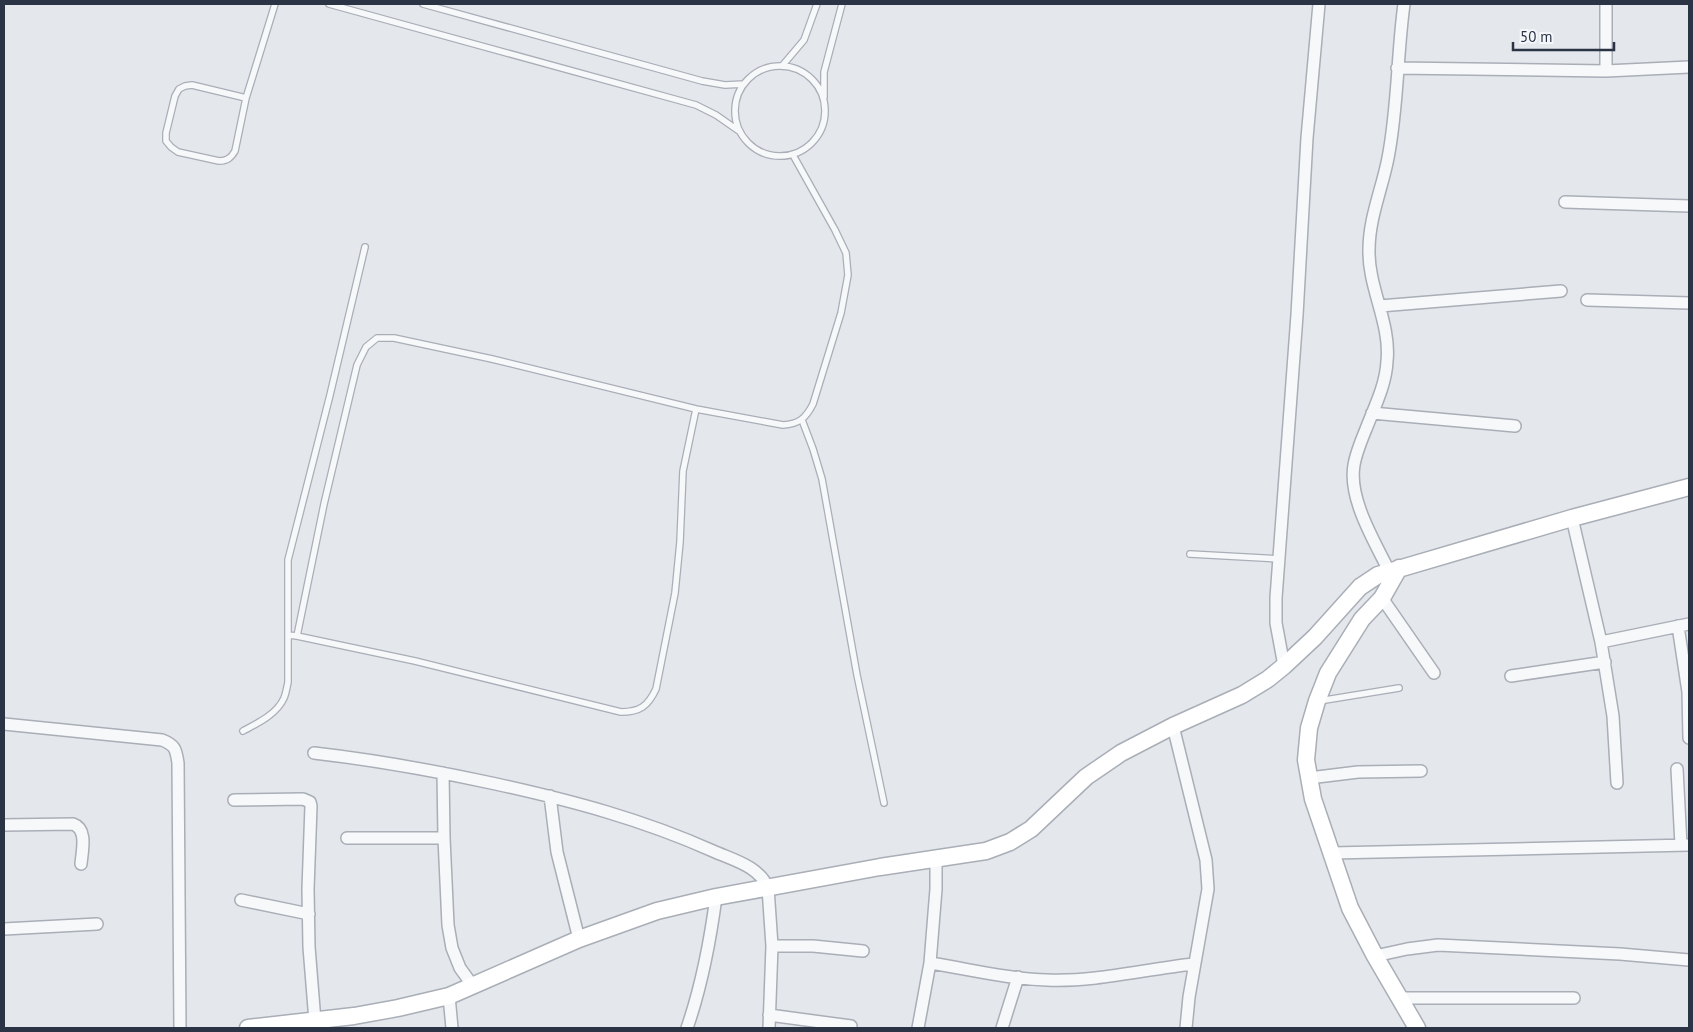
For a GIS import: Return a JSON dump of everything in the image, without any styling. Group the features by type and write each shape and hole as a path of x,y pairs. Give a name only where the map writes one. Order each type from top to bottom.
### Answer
{"street":[{"path":"1284,666 1278,643 1276,624 1279,559 1297,316 1307,138 1319,4"},
{"path":"1394,570 1363,516 1354,489 1354,467 1359,445 1381,390 1388,361 1385,332 1380,306 1371,277 1368,250 1371,219 1388,158 1404,4"},
{"path":"1606,4 1606,71"},
{"path":"1397,68 1606,71 1689,67"},
{"path":"1565,202 1689,206"},
{"path":"1380,306 1561,291"},
{"path":"1587,300 1689,303"},
{"path":"1372,413 1515,426"},
{"path":"248,1028 307,1024 398,1008 449,996 579,939 657,911 716,897 880,867 986,851 1010,842 1031,829 1086,777 1121,753 1173,726 1242,695 1268,679 1315,637 1360,586 1378,575 1572,518 1689,487"},
{"path":"1572,518 1605,662 1613,716 1617,783"},
{"path":"1394,570 1382,598 1362,619 1328,673 1317,701 1308,736 1306,760 1313,799 1350,908 1375,956 1417,1028"},
{"path":"1382,598 1434,673"},
{"path":"1601,642 1684,625 1689,738"},
{"path":"1511,676 1605,662"},
{"path":"4,724 162,740 171,743 176,751 178,763 180,1028"},
{"path":"1173,726 1206,860 1208,889 1194,964 1186,1028"},
{"path":"314,753 350,757 443,773 550,796 610,812 672,834 751,868 764,879 768,888 772,946 769,1028"},
{"path":"1332,853 1685,845 1677,769"},
{"path":"1309,778 1358,772 1422,771"},
{"path":"443,773 448,926 452,948 460,968 473,986"},
{"path":"550,796 557,852 579,939"},
{"path":"234,800 303,799 310,802 312,806 307,1024"},
{"path":"4,824 77,825 82,834 81,864"},
{"path":"347,838 444,838"},
{"path":"918,1028 930,963 936,890 936,860"},
{"path":"687,1028 702,982 716,897"},
{"path":"241,900 309,914"},
{"path":"4,928 97,924"},
{"path":"1375,956 1407,948 1438,945 1620,954 1689,960"},
{"path":"772,946 813,946 863,951"},
{"path":"930,963 1047,980 1082,979 1194,964"},
{"path":"1002,1028 1018,977"},
{"path":"449,996 452,1028"},
{"path":"1399,998 1574,998"},
{"path":"769,1015 851,1026"}],"lane":[{"path":"246,98 201,87 185,86 179,89 175,96 166,133 166,141 170,147 178,152 219,161 225,161 231,157 235,151 246,98 275,4"},
{"path":"328,4 696,105 716,115 739,131"},
{"path":"423,4 702,81 725,86 744,84"},
{"path":"782,66 804,40 817,4"},
{"path":"824,101 820,89 810,77 798,69 782,66 768,68 754,75 744,84 737,98 735,116 743,138 754,149 766,154 781,157 793,155 807,148 818,137 824,122 824,101 824,72 842,4"},
{"path":"297,636 324,504 357,365 366,347 377,338 394,338 492,359 696,409 783,425 793,424 802,420 813,404 841,313 848,275 846,254 835,230 793,155"},
{"path":"243,731 275,711 284,698 288,682 288,560 365,248"},
{"path":"288,635 405,659 620,712 631,712 643,708 651,700 656,689 675,593 680,542 683,471 696,409"},
{"path":"802,420 814,449 822,479 857,675 884,803"},
{"path":"1190,554 1279,559"},
{"path":"1317,701 1399,688"}]}
